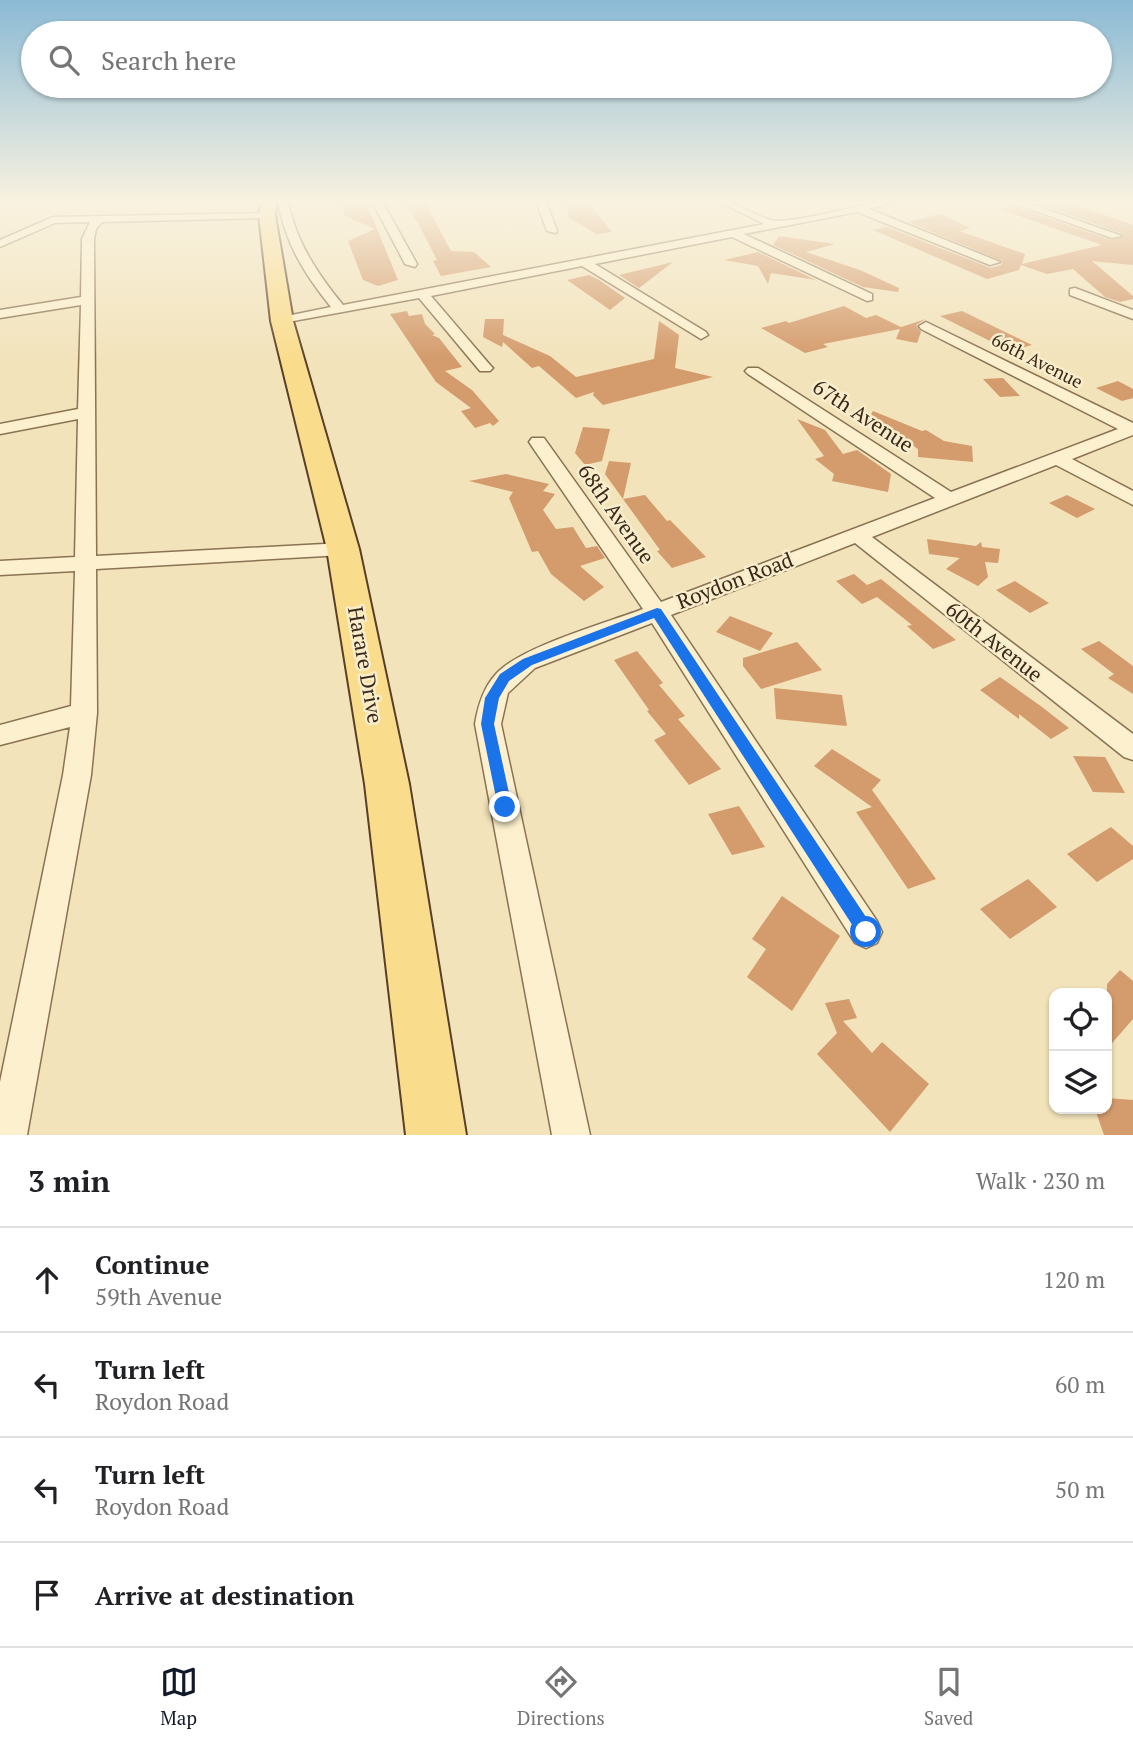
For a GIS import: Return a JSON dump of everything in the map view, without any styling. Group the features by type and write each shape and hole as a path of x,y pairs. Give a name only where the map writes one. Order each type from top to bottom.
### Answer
{"main road":[{"name":"Harare Drive","path":"277,254 282,321 344,549 405,900 436,1135"}],"street":[{"path":"8,1135 77,775 84,713 87,254"},
{"path":"299,254 340,310"},
{"path":"406,254 411,264"},
{"path":"282,321 625,254"},
{"path":"777,254 867,297"},
{"path":"974,254 994,262"},
{"path":"584,262 701,335"},
{"path":"1076,292 1133,315"},
{"path":"422,294 485,368"},
{"path":"0,314 86,300"},
{"name":"66th Avenue","path":"926,326 1132,429"},
{"name":"67th Avenue","path":"753,371 948,498"},
{"path":"0,429 88,412"},
{"name":"Roydon Road","path":"571,1135 488,724 492,698 504,678 527,662 1132,429"},
{"name":"68th Avenue","path":"538,442 657,612 866,932"},
{"path":"1059,459 1133,499"},
{"name":"60th Avenue","path":"856,534 1133,749"},
{"path":"0,568 344,549"},
{"path":"0,735 84,713"}],"building":[{"path":"353,254 387,254 398,280 378,286 363,280"},
{"path":"434,254 476,254 491,267 441,276 433,261 437,260"},
{"path":"762,254 816,280 771,273 768,284 758,266 724,260"},
{"path":"792,254 812,254 860,270 899,288 898,292 863,287"},
{"path":"929,254 955,254 991,268 1001,265 1002,261 985,254 1025,254 1022,264 1064,254 1133,254 1133,265 1092,261 1133,296 1133,299 1120,302 1105,297 1073,269 1047,274 1021,265 1019,270 987,279"},
{"path":"673,262 639,288 619,275"},
{"path":"589,275 625,298 610,310 567,280"},
{"path":"844,306 866,318 876,315 901,327 926,319 916,325 921,332 917,343 896,339 900,329 823,344 828,347 805,353 761,328 786,321 789,323"},
{"path":"407,311 409,316 422,314 425,324 435,334 432,335 439,338 462,367 445,371 472,390 499,421 493,426 490,423 475,428 461,411 471,408 436,382 390,314"},
{"path":"962,311 1032,345 1010,351 940,316"},
{"path":"485,319 504,319 503,335 550,356 576,377 654,359 659,321 679,335 675,368 713,377 603,405 593,395 594,392 576,398 539,366 532,368 503,342 502,347 483,337"},
{"path":"1003,378 1020,396 1000,397 983,379"},
{"path":"1118,381 1133,389 1133,398 1122,401 1096,388"},
{"path":"873,411 922,431 926,430 944,441 972,446 973,462 918,457 918,449 870,416"},
{"path":"797,419 825,430 843,454 857,450 891,474 888,492 832,481 834,474 815,459 824,456"},
{"path":"583,427 610,429 602,461 585,465 575,453"},
{"path":"609,461 631,463 623,499 605,474"},
{"path":"506,474 549,484 543,491 555,494 543,510 556,529 573,527 586,548 597,546 605,558 580,566 604,587 584,601 551,574 538,551 532,552 509,498 513,492 469,481"},
{"path":"645,495 667,521 670,520 706,557 672,568 657,551 660,550 623,499"},
{"path":"1067,495 1095,509 1077,518 1049,503"},
{"path":"927,539 976,546 981,542 982,547 1000,549 998,563 985,562 988,577 978,586 946,569 960,558 929,554"},
{"path":"854,574 867,585 881,579 956,640 933,649 907,626 912,625 877,597 862,604 836,581"},
{"path":"1015,581 1049,603 1030,613 996,590"},
{"path":"730,616 773,633 760,651 716,632"},
{"path":"1099,641 1133,666 1133,694 1108,678 1114,674 1081,649"},
{"path":"797,642 822,670 761,689 743,666 743,658"},
{"path":"637,651 663,683 659,685 685,716 678,719 721,769 689,785 654,740 666,734 647,711 649,710 614,660"},
{"path":"1000,677 1069,728 1051,739 1019,714 1019,719 980,690"},
{"path":"774,688 842,695 847,726 776,719"},
{"path":"832,749 881,780 872,790 936,879 908,889 856,812 872,807 814,766"},
{"path":"1073,756 1105,757 1125,793 1093,792"},
{"path":"739,806 765,847 732,855 708,814"},
{"path":"1111,827 1133,846 1133,859 1097,882 1067,854"},
{"path":"1028,879 1057,907 1010,939 980,909"},
{"path":"782,896 840,936 792,1011 747,977 766,949 752,939"},
{"path":"1120,970 1133,981 1133,1019 1112,1043 1112,988 1107,988 1107,984"},
{"path":"849,999 857,1018 843,1021 872,1053 882,1042 929,1084 890,1132 817,1054 837,1033 825,1003"},
{"path":"1112,1098 1133,1100 1133,1135 1104,1135 1097,1114 1112,1114"}],"route":[{"path":"505,807 488,724 492,698 504,678 527,662 657,612 866,932"}]}
